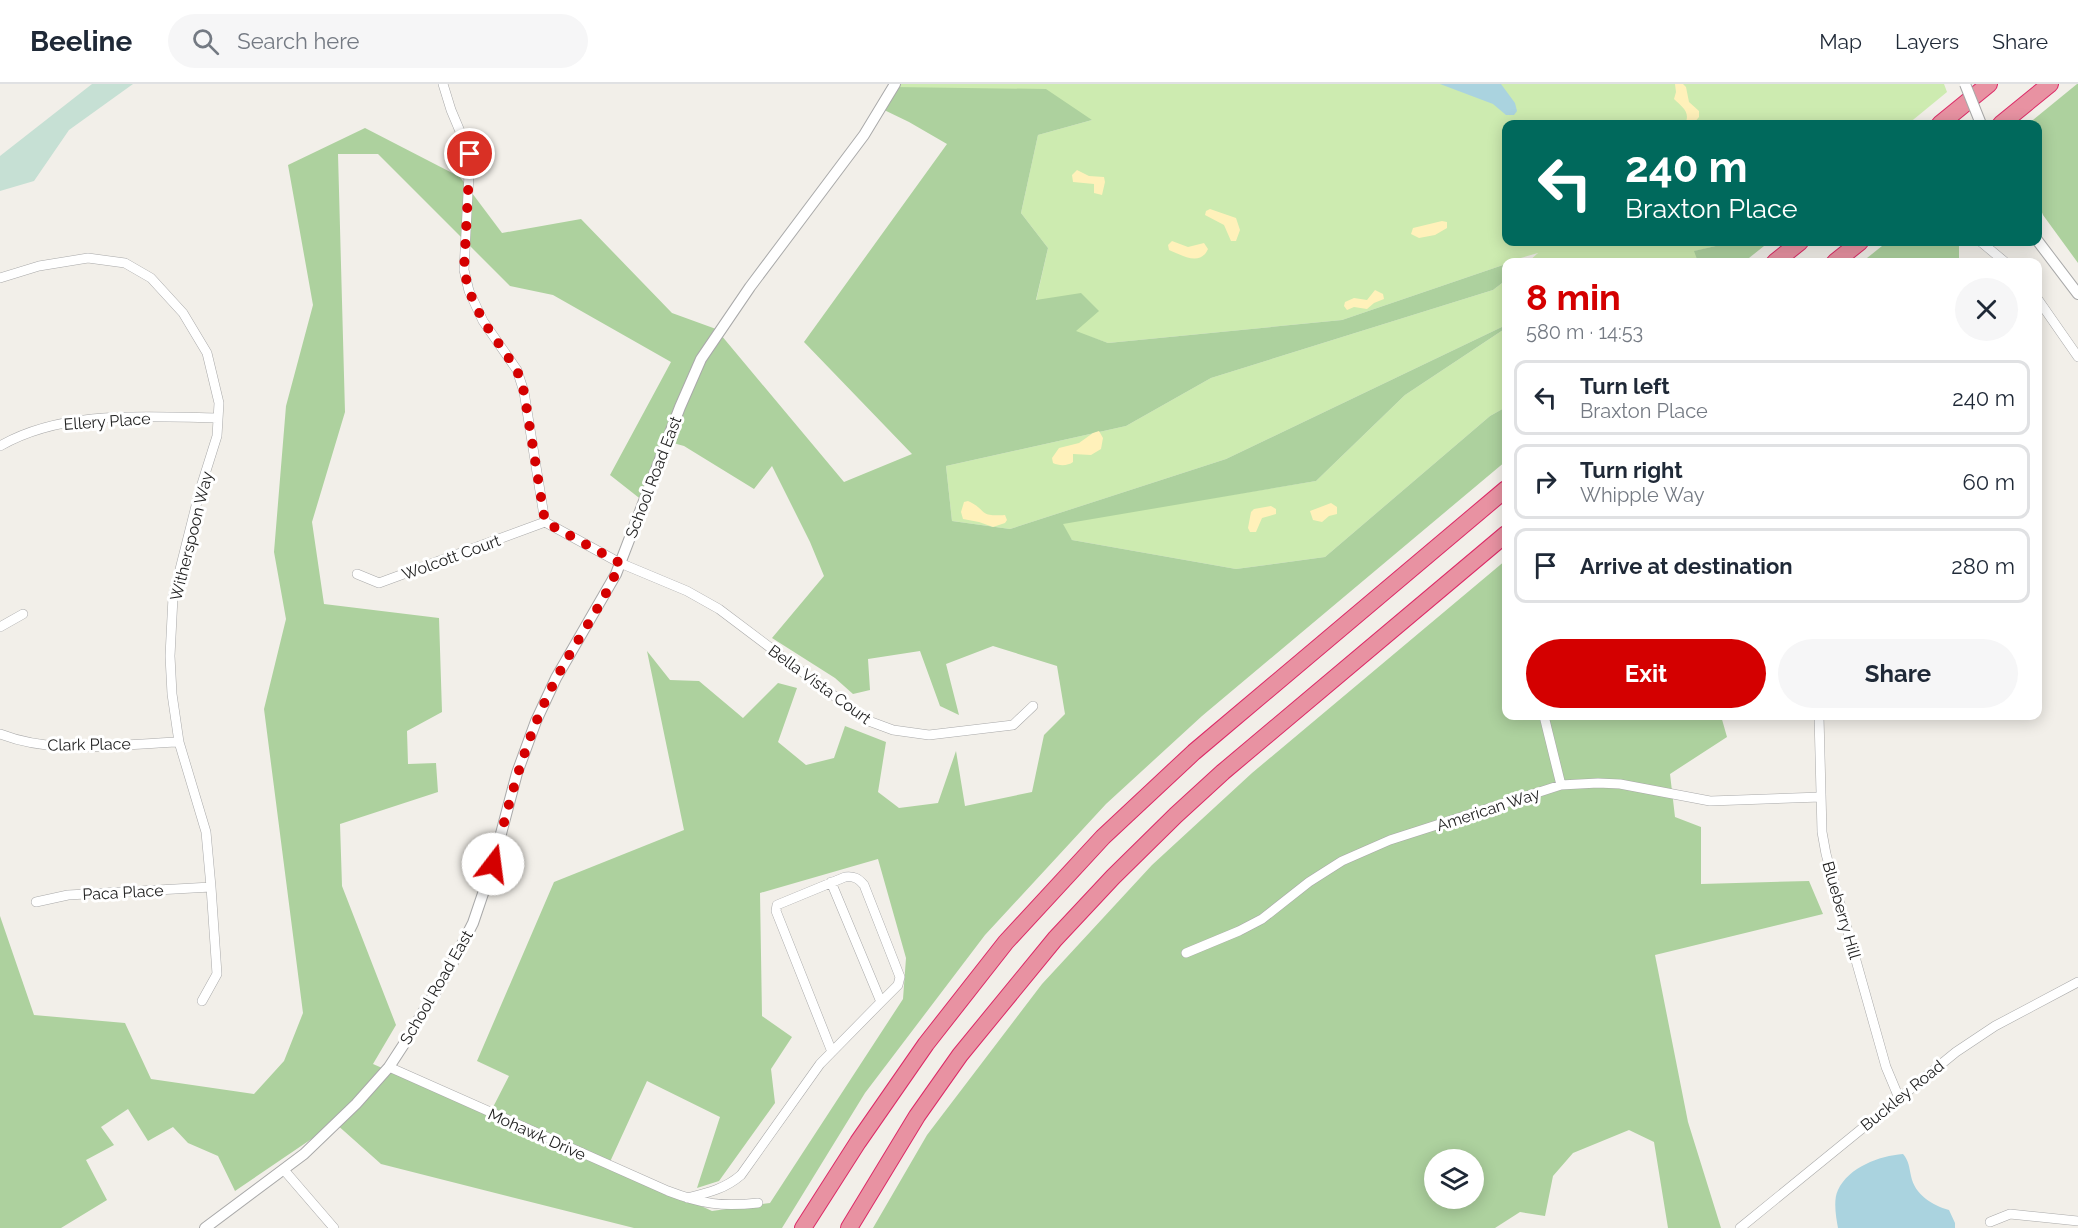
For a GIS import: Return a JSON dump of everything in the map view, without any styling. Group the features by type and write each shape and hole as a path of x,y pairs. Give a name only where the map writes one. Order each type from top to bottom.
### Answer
{"highway":[{"path":"1945,120 1989,84"},
{"path":"2006,120 2050,84"},
{"path":"1780,258 1795,246"},
{"path":"1840,258 1855,246"},
{"path":"803,1228 858,1142 926,1044 1006,942 1103,837 1194,752 1502,492"},
{"path":"849,1228 917,1116 960,1055 1031,966 1113,877 1223,772 1502,537"}],"street":[{"path":"443,84 451,110 470,154 464,270 469,291 483,321 517,370 524,392 545,522"},
{"name":"School Road East","path":"205,1228 304,1154 356,1104 389,1067 451,966 472,923 493,864 517,773 536,721 556,678 607,592 680,406 701,359 756,279 854,150 895,84"},
{"path":"1965,84 1979,120"},
{"path":"1986,246 2000,258"},
{"path":"2042,246 2078,294"},
{"name":"Witherspoon Way","path":"0,278 39,266 88,258 125,263 151,278 183,313 207,353 219,403 217,436 200,490 173,597 170,656 172,694 179,742 206,832 217,974 202,1001"},
{"path":"2042,305 2078,357"},
{"name":"Ellery Place","path":"0,446 12,439 60,424 125,417 218,418"},
{"name":"Bella Vista Court","path":"545,522 620,563 687,591 718,609 866,720 893,730 929,735 1013,725 1033,706"},
{"name":"Wolcott Court","path":"357,574 379,583 545,522"},
{"path":"0,627 23,614"},
{"path":"1545,720 1561,785"},
{"name":"Blueberry Hill","path":"1819,720 1822,832 1826,854 1886,1067 1899,1098"},
{"name":"Clark Place","path":"0,734 49,747 179,742"},
{"name":"American Way","path":"1186,953 1262,919 1309,882 1342,861 1390,840 1561,785 1620,784 1710,801 1821,797"},
{"path":"687,1198 713,1192 729,1185 741,1175 814,1072 898,985 900,977 864,885 860,880 850,876 788,899 775,907 832,1052"},
{"path":"831,882 881,1002"},
{"name":"Paca Place","path":"36,902 68,895 211,887"},
{"name":"Buckley Road","path":"1740,1228 1973,1040 2036,1003 2078,982"},
{"name":"Mohawk Drive","path":"389,1067 687,1198 719,1205 758,1203"},
{"path":"284,1170 333,1228"},
{"path":"1990,1222 2010,1214 2078,1221"}],"green space":[{"path":"92,84 133,84 69,130 34,181 0,191 0,156"},
{"path":"895,84 1944,84 1947,92 1913,120 1502,120 1502,246 1716,246 1695,251 1697,258 1532,258 1538,253 1520,258 1502,258 1502,265 1342,320 1108,343 1085,335 1075,335 1036,301 1048,248 1021,213 1038,135 1092,120 894,87"},
{"path":"2078,84 2078,263 2042,212 2042,120 2033,120"},
{"path":"894,87 1046,89 1092,120 1038,135 1021,213 1048,248 1036,300 1081,293 1099,311 1076,331 1108,343 1342,320 1502,265 1502,283 1493,290 1211,378 1126,426 946,466 952,521 1010,529 1226,459 1502,327 1502,331 1405,395 1316,481 1063,524 1072,540 1236,569 1325,557 1490,416 1502,409 1502,464 1202,716 1106,804 985,935 865,1093 782,1228 634,1228 381,1164 335,1123 235,1191 218,1156 188,1143 173,1127 148,1141 128,1109 101,1127 114,1145 86,1160 107,1200 61,1228 0,1228 0,916 34,1015 125,1023 151,1079 254,1094 284,1061 303,1013 264,709 286,619 274,552 286,406 313,305 288,165 365,128 460,177 502,233 581,219 672,313 716,329 844,482 912,454 804,342 947,144 880,108","holes":["338,154 378,154 510,286 553,295 671,362 610,475 643,501 666,441 684,446 754,489 772,466 810,542 824,576 772,638 835,678 853,694 870,690 868,659 920,651 940,706 959,715 946,664 993,646 1057,666 1065,714 1044,735 1032,792 965,806 956,751 938,803 899,808 878,792 886,742 845,726 834,758 806,765 778,742 797,688 778,683 743,718 699,681 670,680 647,651 684,830 554,882 477,1061 509,1076 489,1115 373,1064 396,1025 342,886 340,824 438,792 436,763 408,764 407,731 442,712 439,618 324,604 312,522 345,412","878,859 906,958 903,999 770,1203 712,1211 609,1164 647,1081 720,1117 697,1188 719,1181 775,1103 771,1069 792,1037 762,1016 760,893"]},
{"path":"1716,246 1764,246 1749,258 1697,258 1694,251"},
{"path":"1882,246 1959,246 1959,258 1867,258"},
{"path":"1502,283 1502,327 1226,459 1010,529 952,521 946,466 1126,426 1211,378 1493,290"},
{"path":"1502,331 1502,409 1490,416 1325,557 1236,569 1072,540 1069,536 1045,525 1316,481 1405,395"},
{"path":"1502,563 1502,720 1722,720 1727,737 1670,774 1675,817 1701,827 1701,884 1809,881 1823,914 1655,955 1688,1122 1721,1228 1668,1228 1654,1142 1629,1130 1573,1153 1553,1176 1545,1216 1520,1212 1495,1228 873,1228 927,1135 1042,984 1152,865 1252,773"}],"sand":[{"path":"1675,84 1683,84 1686,87 1689,102 1699,111 1696,120 1687,120 1683,107 1674,99"},
{"path":"1077,170 1089,176 1104,177 1102,195 1094,193 1094,184 1073,182 1072,175"},
{"path":"1210,209 1236,218 1240,230 1236,241 1231,241 1224,225 1205,215"},
{"path":"1442,221 1447,222 1447,228 1435,235 1419,238 1411,234 1413,228"},
{"path":"1172,241 1188,247 1204,243 1208,249 1205,254 1196,259 1185,257 1169,250 1168,245"},
{"path":"1375,290 1383,294 1384,299 1367,309 1354,307 1347,310 1344,306 1345,302 1354,298 1367,300"},
{"path":"1099,431 1103,438 1101,449 1091,455 1073,454 1073,462 1069,464 1053,463 1052,458 1059,448 1079,443"},
{"path":"968,501 986,514 1005,515 1007,520 993,527 963,519 961,512 964,502"},
{"path":"1331,503 1337,507 1337,514 1329,516 1322,522 1313,520 1310,511"},
{"path":"1271,506 1276,509 1276,514 1262,518 1256,532 1250,532 1248,528 1251,512 1254,509"}],"water":[{"path":"1440,84 1501,84 1515,103 1517,111 1514,115 1506,115 1493,104"},
{"path":"1903,1154 1908,1162 1916,1189 1931,1202 1949,1210 1955,1228 1838,1228 1836,1199 1838,1190 1849,1175 1875,1160"}],"route":[{"path":"470,154 464,270 469,291 483,321 517,370 524,392 545,522 620,563 607,592 556,678 536,721 521,759 493,864"}]}
